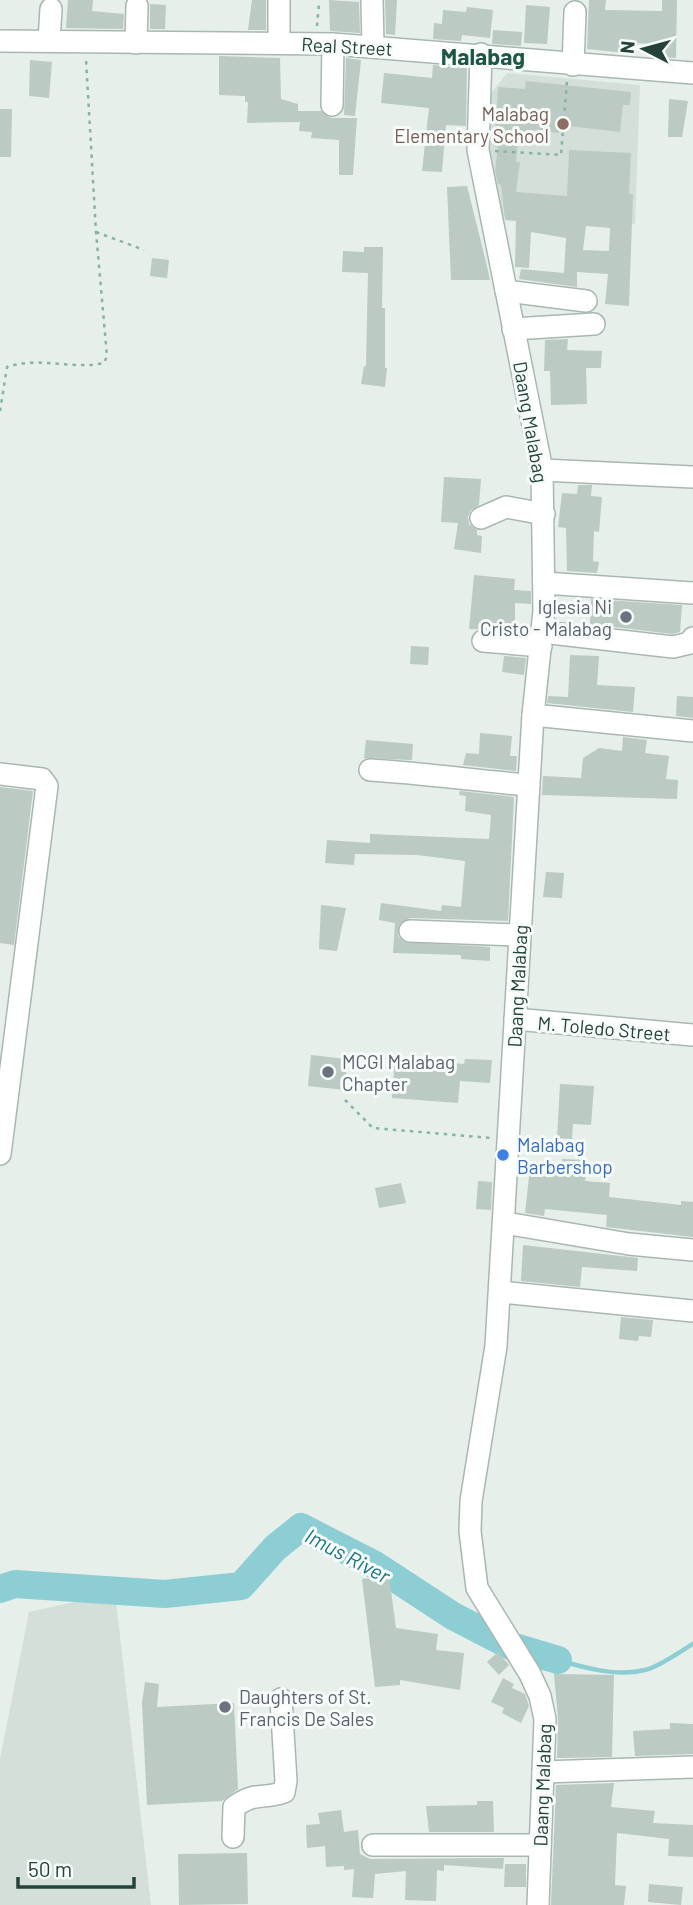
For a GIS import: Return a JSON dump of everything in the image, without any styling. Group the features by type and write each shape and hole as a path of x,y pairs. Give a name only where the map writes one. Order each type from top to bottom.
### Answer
{"street":[{"path":"279,0 279,43"},
{"path":"372,0 373,46"},
{"path":"136,43 137,6"},
{"path":"48,41 51,9"},
{"path":"570,64 575,12"},
{"name":"Real Street","path":"0,41 373,46 693,73"},
{"path":"324,44 332,105"},
{"name":"Daang Malabag","path":"481,54 478,150 542,470 544,583 542,639 533,715 496,1346 471,1501 470,1531 477,1588 540,1696 545,1719 538,1905"},
{"path":"506,291 586,301"},
{"path":"513,329 594,324"},
{"path":"542,470 693,477"},
{"path":"481,518 506,507 544,514"},
{"path":"544,583 693,593"},
{"path":"483,641 542,639 673,647 690,643 693,638"},
{"path":"533,715 693,731"},
{"path":"370,770 440,773 462,779 529,785"},
{"path":"0,774 42,779 47,786 0,1154"},
{"path":"410,931 520,935"},
{"name":"M. Toledo Street","path":"514,1019 693,1035"},
{"path":"505,1223 629,1244 693,1250"},
{"path":"500,1292 693,1311"},
{"path":"233,1837 234,1807 250,1796 272,1796 284,1791 286,1781 281,1699"},
{"path":"543,1772 693,1767"},
{"path":"373,1845 540,1846"}],"path":[{"path":"319,3 324,44"},
{"path":"0,411 7,366 25,361 92,366 104,363 107,356 96,232 85,42"},
{"path":"478,150 561,155 570,64"},
{"path":"96,232 144,250"},
{"path":"345,1100 373,1128 509,1140"}],"shaded area":[{"name":"Malabag Elementary School","path":"507,73 640,85 635,224 498,216 487,151 488,97"},
{"path":"115,1593 151,1905 0,1905 0,1759 29,1612"}],"building":[{"path":"68,0 93,0 92,11 124,14 123,29 66,28"},
{"path":"252,0 266,0 266,30 248,30"},
{"path":"329,0 359,2 360,33 330,31"},
{"path":"385,0 397,0 395,35 386,34"},
{"path":"589,0 606,0 605,10 662,11 662,0 677,0 676,58 658,57 658,44 626,43 625,53 587,49"},
{"path":"150,4 166,5 165,29 150,29"},
{"path":"526,5 550,7 547,44 524,43"},
{"path":"467,7 493,10 490,38 462,35 461,41 433,39 434,23 442,24 443,10 466,12"},
{"path":"493,30 522,32 521,46 492,44"},
{"path":"219,56 280,58 281,99 298,104 298,111 321,111 331,118 357,118 353,175 339,175 339,140 311,138 312,132 299,131 300,122 247,123 248,102 245,102 245,96 219,95"},
{"path":"346,58 361,60 355,116 344,115"},
{"path":"30,60 52,62 49,98 29,96"},
{"path":"433,65 467,68 466,126 446,125 442,172 422,171 429,108 381,103 384,73 432,78"},
{"name":"Malabag Elementary School","path":"526,81 631,92 630,105 623,105 620,132 559,125 559,133 531,130 530,139 518,138 516,162 520,162 516,192 567,196 569,150 631,153 629,194 633,194 629,306 605,304 608,274 577,272 577,287 519,279 521,269 564,273 566,238 531,232 529,268 515,267 516,221 505,220 501,185 498,184 495,170 498,147 494,146 498,87 525,89","holes":["586,226 610,228 609,251 583,250"]},
{"path":"669,99 688,101 682,137 668,137"},
{"path":"0,109 12,109 11,157 0,157"},
{"path":"467,186 490,280 451,280 447,187"},
{"path":"364,247 383,247 382,308 385,308 387,368 385,387 361,384 366,366 368,273 342,272 343,251 364,252"},
{"path":"152,258 169,260 167,278 150,276"},
{"path":"568,339 567,350 602,351 601,368 586,368 587,404 551,405 550,371 544,371 545,340"},
{"path":"444,477 481,479 479,505 471,510 468,517 469,524 477,530 477,535 482,536 481,553 454,549 458,523 441,522"},
{"path":"578,485 592,485 591,496 602,497 599,532 594,531 593,561 599,562 597,573 567,571 566,528 558,527 562,493 577,494"},
{"path":"474,575 515,579 514,590 531,591 531,604 515,603 515,631 469,629"},
{"path":"591,599 682,605 680,632 672,634 590,624"},
{"path":"411,646 429,647 428,665 410,664"},
{"path":"570,655 599,656 597,685 635,687 633,712 547,703 548,696 568,697"},
{"path":"504,656 526,658 524,675 502,672"},
{"path":"677,696 693,697 693,718 676,716"},
{"path":"480,733 512,736 510,756 517,756 516,771 463,765 466,753 479,754"},
{"path":"623,737 647,740 645,753 669,756 666,779 678,780 677,799 542,795 543,776 581,778 583,758 599,748 622,751"},
{"path":"366,740 413,744 412,760 364,758"},
{"path":"0,787 33,791 14,945 0,943"},
{"path":"460,791 514,797 508,921 410,918 399,925 398,936 404,942 490,947 490,961 461,959 461,955 393,953 395,923 379,920 381,903 441,911 442,905 461,907 465,861 417,855 355,854 354,865 325,863 327,840 370,843 370,834 489,839 491,815 465,811 466,796 459,795"},
{"path":"546,872 564,873 562,898 543,897"},
{"path":"321,905 346,908 337,951 319,949"},
{"name":"MCGI Malabag Chapter","path":"311,1055 347,1059 345,1090 308,1086"},
{"path":"395,1058 464,1064 465,1059 492,1060 490,1083 460,1081 458,1103 392,1098"},
{"path":"560,1084 594,1086 591,1125 573,1124 572,1139 557,1138"},
{"path":"562,1159 587,1160 585,1181 610,1183 609,1197 681,1205 681,1201 693,1202 693,1237 606,1227 607,1215 545,1209 544,1216 525,1213 530,1168 561,1171"},
{"path":"478,1181 492,1182 491,1210 476,1209"},
{"path":"401,1183 406,1203 379,1208 375,1188"},
{"path":"523,1245 638,1258 637,1271 582,1267 580,1287 521,1281"},
{"path":"621,1317 653,1320 651,1337 639,1336 638,1341 619,1339"},
{"path":"389,1576 396,1628 438,1634 436,1650 464,1653 460,1690 400,1680 400,1685 375,1687 362,1579"},
{"path":"498,1652 509,1665 499,1675 487,1662"},
{"path":"554,1674 614,1675 612,1757 557,1758 558,1719"},
{"path":"503,1678 514,1684 512,1688 525,1694 529,1706 521,1723 502,1713 504,1708 491,1702"},
{"path":"145,1682 159,1684 157,1707 234,1703 238,1789 222,1801 147,1805 142,1703"},
{"path":"670,1723 693,1724 693,1754 635,1756 633,1731 670,1729"},
{"path":"614,1783 611,1807 655,1811 653,1823 693,1825 693,1857 668,1856 669,1839 617,1833 615,1885 626,1886 624,1905 551,1905 556,1785"},
{"path":"477,1801 493,1801 494,1832 429,1832 426,1806 477,1805"},
{"path":"341,1810 344,1832 358,1830 360,1854 370,1859 504,1858 503,1869 444,1865 444,1871 437,1870 436,1901 405,1900 406,1871 375,1874 373,1898 352,1897 354,1869 344,1870 344,1866 326,1867 325,1846 307,1848 306,1825 320,1824 318,1813"},
{"path":"247,1853 248,1904 179,1905 178,1854"},
{"path":"505,1864 526,1864 526,1887 504,1887"},
{"path":"649,1884 683,1887 681,1905 648,1902"}],"waterway":[{"name":"Imus River","path":"0,1589 15,1584 165,1594 241,1586 275,1548 301,1527 375,1565 453,1616 511,1646 558,1660"},
{"name":"Imus River","path":"558,1660 601,1671 634,1672 657,1665 693,1644"}],"place":[{"name":"Malabag Elementary School","path":"563,124"},
{"name":"Iglesia Ni Cristo - Malabag","path":"626,617"},
{"name":"MCGI Malabag Chapter","path":"328,1072"},
{"name":"Malabag Barbershop","path":"503,1155"},
{"name":"Daughters of St. Francis De Sales","path":"225,1707"}],"district":[{"name":"Malabag","path":"483,56"}]}
